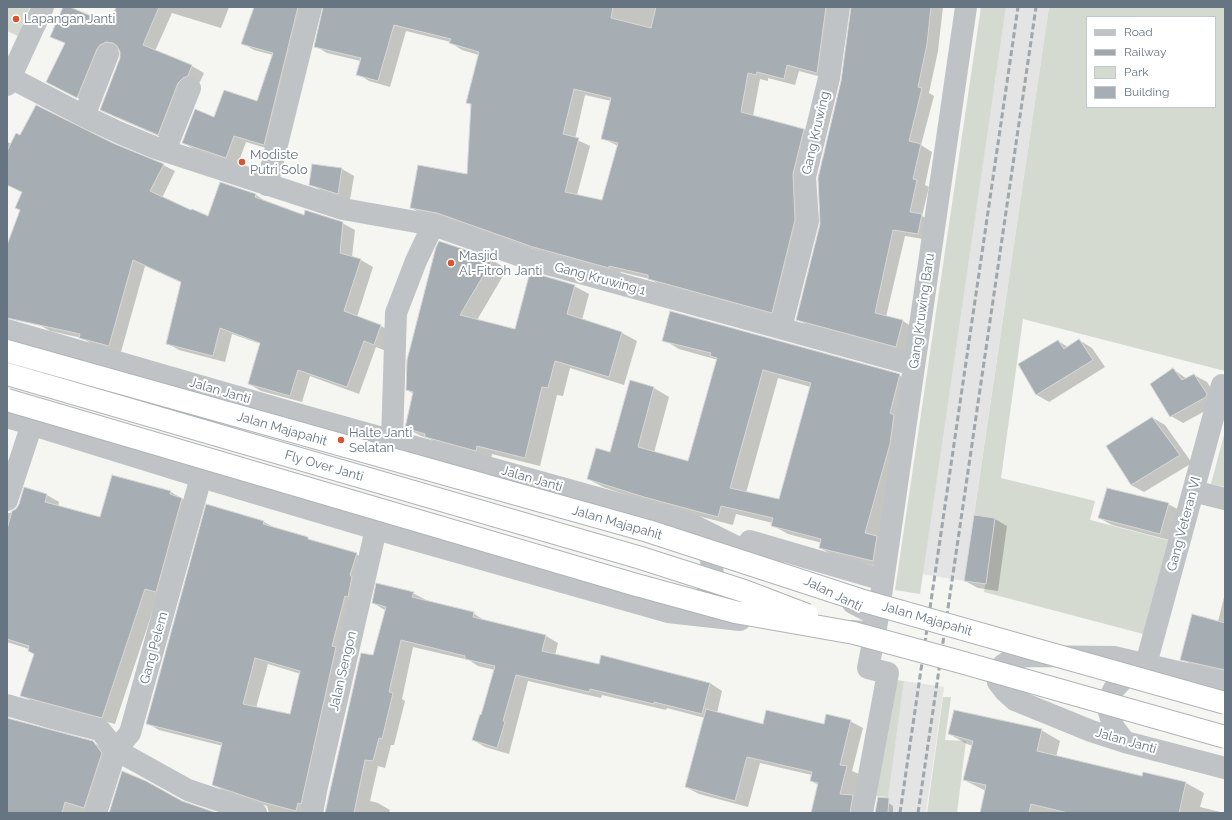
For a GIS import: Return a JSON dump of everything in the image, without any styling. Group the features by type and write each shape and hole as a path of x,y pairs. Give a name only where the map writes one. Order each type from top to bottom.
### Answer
{"highway":[{"name":"Jalan Majapahit","path":"7,352 648,531 860,600 1225,703"},
{"name":"Fly Over Janti","path":"7,374 641,558"},
{"name":"Jalan Majapahit","path":"7,400 633,584 735,612 869,628"},
{"name":"Jalan Majapahit","path":"641,558 869,628 957,661 1225,737"}],"street":[{"path":"9,82 15,49 43,7"},
{"path":"267,185 311,7"},
{"name":"Gang Kruwing","path":"781,328 808,221 805,177 829,78 839,7"},
{"name":"Gang Kruwing Baru","path":"862,813 888,673 868,668 869,628 883,580 966,7"},
{"path":"84,116 108,54"},
{"name":"Gang Kruwing 1","path":"9,82 120,133 165,151 343,209 433,226 529,259 914,365"},
{"path":"165,151 190,88"},
{"path":"392,440 396,313 416,261 433,226"},
{"name":"Jalan Janti","path":"7,330 691,524 869,628"},
{"path":"118,451 143,369"},
{"name":"Gang Veteran VI","path":"1146,664 1222,385"},
{"name":"Jalan Janti","path":"7,417 376,529 668,612 869,628"},
{"path":"7,500 32,424"},
{"name":"Gang Pelem","path":"96,813 116,750 130,733 201,477"},
{"path":"1193,491 1225,499"},
{"path":"691,524 883,580"},
{"path":"668,612 689,611 699,604 708,592 713,575 711,560 704,541 691,524"},
{"name":"Jalan Sengon","path":"312,813 376,529"},
{"name":"Jalan Janti","path":"1225,684 1114,657 1028,656 1012,659 1003,665 997,673 998,682 1015,700 1091,731 1125,742 1225,768"},
{"path":"1125,742 1114,728 1109,712 1110,699 1114,689 1124,678 1146,664"},
{"path":"7,705 100,730 116,750 188,790 256,813"}],"shaded area":[{"path":"1006,7 1049,7 964,581 922,574"},
{"path":"904,681 944,687 926,813 885,813"}],"green space":[{"name":"Lapangan Janti","path":"7,7 30,7 18,36 7,31"},
{"path":"981,7 1006,7 920,594 895,590"},
{"path":"1049,7 1225,7 1225,371 1023,319 1001,478 1095,501 1090,520 1171,541 1147,635 984,592 995,518 974,515"},
{"path":"1225,431 1225,487 1211,484"},
{"path":"890,679 904,681 888,797 868,795"},
{"path":"943,697 951,697 945,740 966,741 957,813 927,813"}],"building":[{"path":"63,7 70,7 110,24 116,7 159,7 143,45 192,65 188,76 183,78 178,83 158,135 100,110 120,58 120,52 117,46 113,43 106,42 100,45 97,49 77,98 46,82 65,43 50,37"},
{"path":"254,7 298,7 264,145 234,136 226,158 182,143 195,109 214,117 224,90 257,101 273,53 241,44"},
{"path":"323,7 613,7 611,18 651,28 656,7 826,7 817,73 787,65 784,79 757,72 756,75 748,73 741,112 804,129 793,174 795,220 772,313 648,279 648,275 609,266 609,268 533,247 437,213 410,208 418,165 467,174 471,104 466,103 479,52 449,43 451,39 394,25 378,81 356,75 361,58 314,47","holes":["574,89 611,98 601,139 618,143 602,200 565,192 579,138 563,134"]},
{"path":"851,7 931,7 927,44 918,87 922,88 909,141 921,144 913,179 917,180 910,212 922,214 918,234 893,230 875,313 903,320 896,347 796,320 820,224 818,178 841,81"},
{"path":"36,105 115,144 164,164 150,191 191,210 192,209 208,216 220,182 256,194 255,197 304,215 305,210 343,222 340,253 361,259 344,311 381,325 374,345 364,341 347,387 298,370 290,396 248,384 260,343 220,328 213,356 166,344 181,282 133,260 109,346 79,338 80,334 7,318 7,245 20,210 15,208 22,192 7,185 7,151 16,133 20,135"},
{"path":"312,164 342,168 338,194 309,185"},
{"path":"439,241 493,259 460,315 515,329 530,272 575,285 567,314 622,332 609,377 555,361 548,388 542,387 525,458 477,446 476,451 425,437 425,434 405,428 413,392 406,390 407,360 436,247"},
{"path":"670,311 900,374 890,413 894,415 890,444 865,533 877,536 873,561 819,548 821,539 771,526 773,518 721,506 718,517 644,497 587,479 596,448 610,452 630,380 654,387 638,447 688,461 717,358 710,356 711,353 662,341","holes":["763,370 811,383 779,499 730,488"]},
{"path":"1079,339 1093,360 1036,395 1018,364 1058,340 1064,349"},
{"path":"1173,368 1182,380 1194,374 1207,394 1206,397 1170,417 1150,384"},
{"path":"1152,417 1180,455 1131,485 1106,446"},
{"path":"112,475 171,491 170,494 182,498 156,592 145,589 102,718 20,696 34,654 28,651 29,646 7,639 7,529 12,511 16,509 19,504 24,487 47,494 45,502 100,517"},
{"path":"1107,488 1169,503 1160,534 1098,518"},
{"path":"206,504 264,521 263,524 308,537 308,539 357,553 350,575 352,577 348,597 345,596 332,646 336,647 301,804 298,803 296,811 262,802 212,785 222,743 146,724","holes":["255,658 300,671 290,714 243,704"]},
{"path":"974,515 995,518 986,584 964,581"},
{"path":"376,583 414,592 412,597 474,612 473,617 546,635 542,651 599,664 601,655 710,683 702,714 654,702 654,704 590,689 589,692 516,675 497,748 472,740 495,666 465,659 465,656 401,640 389,692 393,693 382,739 379,738 373,761 365,760 354,813 325,813 361,653 373,655 386,607 372,603"},
{"path":"1192,614 1225,623 1225,670 1180,660"},
{"path":"706,709 763,724 766,710 824,724 826,714 851,720 840,765 847,766 840,794 853,795 850,813 811,813 818,783 810,781 812,772 747,757 735,801 685,787"},
{"path":"954,710 1042,729 1037,751 1142,776 1143,772 1186,782 1179,813 1068,813 1031,804 1029,813 980,813 986,785 963,780 973,741 948,734"},
{"path":"7,718 93,741 102,753 84,808 65,802 62,813 7,813"},
{"path":"122,771 146,781 182,801 217,813 109,813"},
{"path":"878,797 889,798 888,813 875,813"}],"railway":[{"path":"900,813 1018,7"},
{"path":"918,813 1036,7"}],"place":[{"name":"Lapangan Janti","path":"16,19"},
{"name":"Modiste Putri Solo","path":"242,162"},
{"name":"Masjid Al-Fitroh Janti","path":"451,263"},
{"name":"Halte Janti Selatan","path":"341,440"}]}
